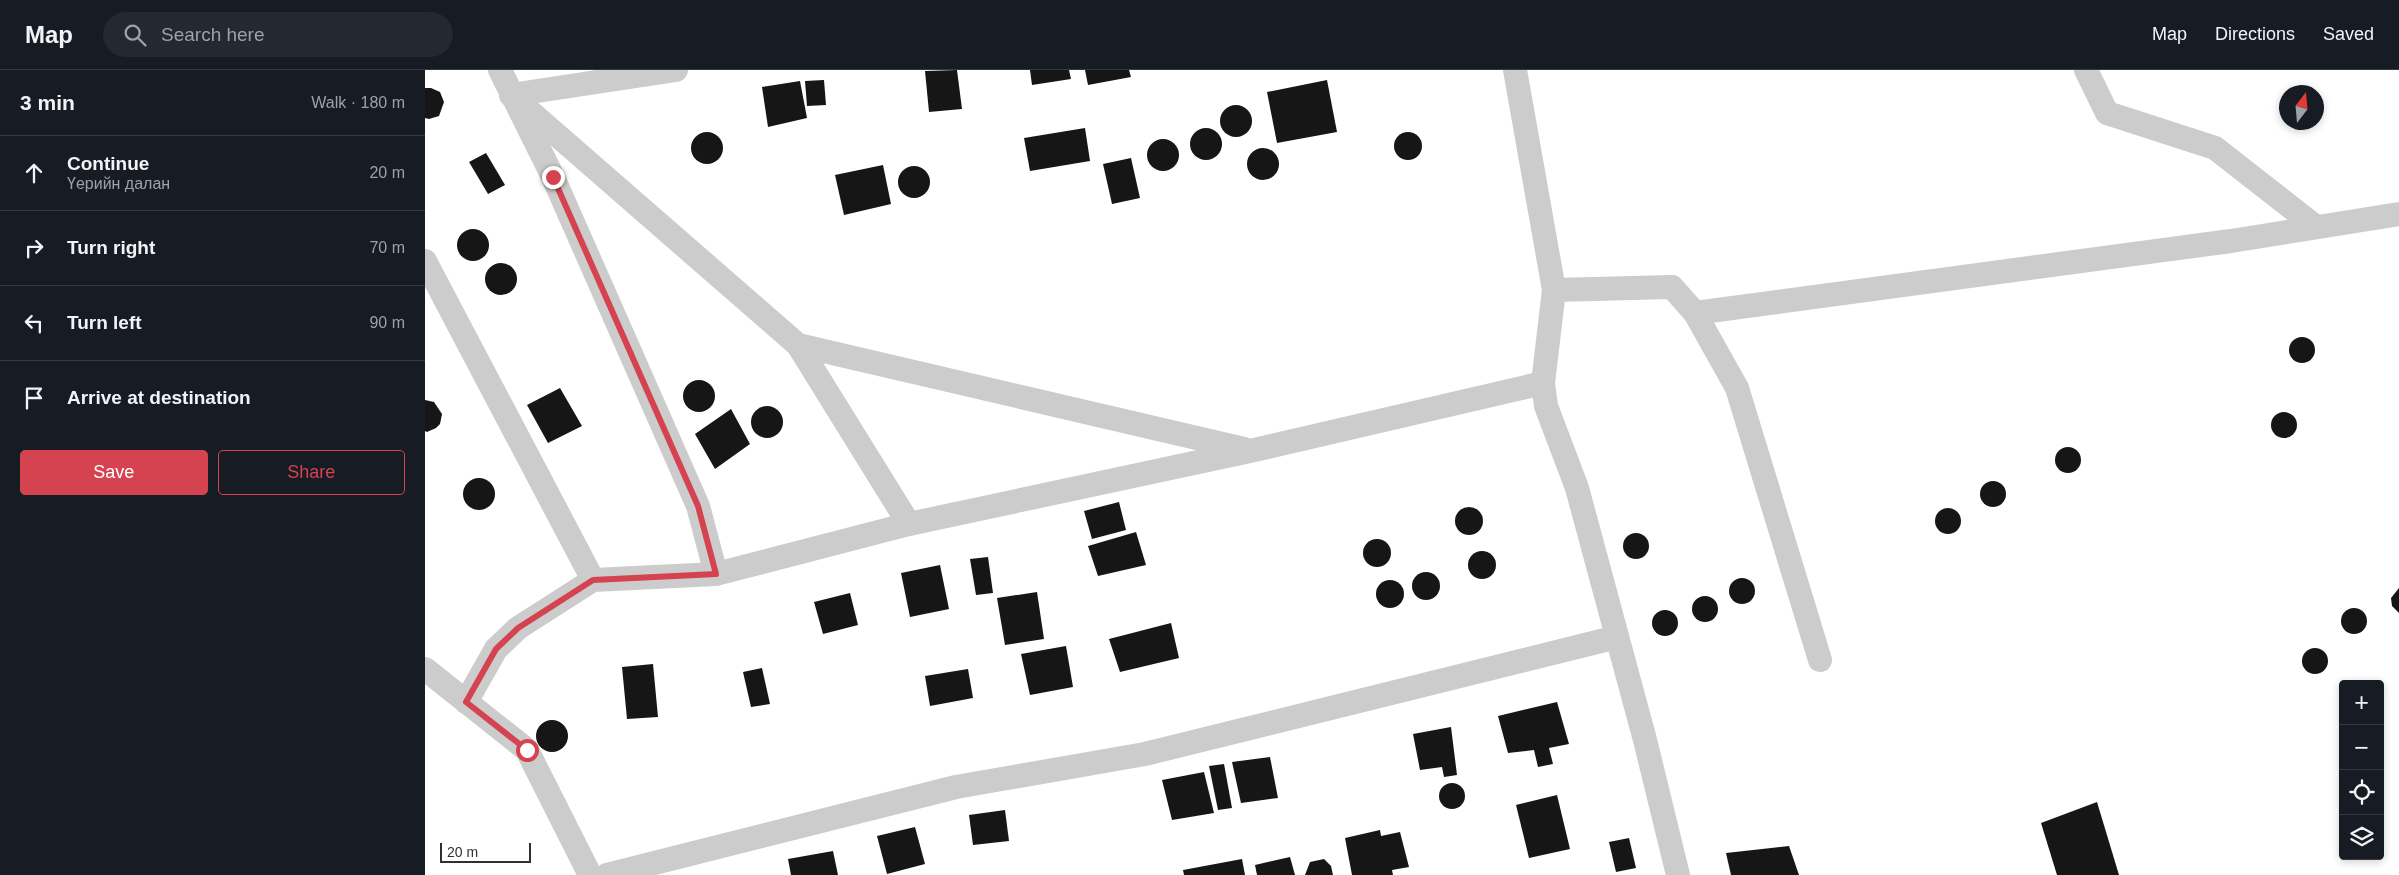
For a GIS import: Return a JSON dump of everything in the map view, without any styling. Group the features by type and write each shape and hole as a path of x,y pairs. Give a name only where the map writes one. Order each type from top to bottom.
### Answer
{"street":[{"path":"500,70 553,177 698,506 716,574"},
{"path":"511,94 677,70"},
{"path":"1515,70 1555,290 1543,382 1546,406 1577,488 1678,875"},
{"path":"2086,70 2107,113 2215,148 2316,227"},
{"path":"511,94 798,345 909,524"},
{"path":"1695,313 2221,243 2399,214"},
{"path":"425,261 593,580"},
{"path":"1555,290 1672,287 1695,313 1737,388 1820,660"},
{"path":"798,345 1250,450"},
{"path":"466,702 496,649 518,628 593,580 716,574 909,524 1250,450 1543,382"},
{"path":"607,875 956,788 1145,754 1617,637"},
{"path":"425,669 527,750 590,875"}],"building":[{"path":"957,70 962,109 929,112 925,71"},
{"path":"1030,70 1069,70 1071,79 1032,85"},
{"path":"1085,70 1129,70 1131,77 1088,85"},
{"path":"824,80 826,105 807,106 805,81"},
{"path":"1327,80 1337,132 1277,143 1267,92"},
{"path":"800,81 807,118 768,127 762,87"},
{"path":"425,88 431,88 440,92 444,102 439,116 429,119 425,118"},
{"path":"1236,105 1247,110 1252,121 1247,132 1236,137 1225,132 1220,121 1225,110"},
{"path":"1085,128 1090,161 1030,171 1024,138"},
{"path":"1206,128 1217,133 1222,144 1217,155 1206,160 1195,155 1190,144 1195,133"},
{"path":"707,132 718,137 723,148 718,159 707,164 696,159 691,148 696,137"},
{"path":"1408,132 1418,136 1422,146 1418,156 1408,160 1398,156 1394,146 1398,136"},
{"path":"1163,139 1174,144 1179,155 1174,166 1163,171 1152,166 1147,155 1152,144"},
{"path":"1263,148 1274,153 1279,164 1274,175 1263,180 1252,175 1247,164 1252,153"},
{"path":"486,153 505,185 488,194 469,162"},
{"path":"1131,158 1140,198 1112,204 1103,164"},
{"path":"883,165 891,204 844,215 835,175"},
{"path":"914,166 925,171 930,182 925,193 914,198 903,193 898,182 903,171"},
{"path":"473,229 484,234 489,245 484,256 473,261 462,256 457,245 462,234"},
{"path":"501,263 512,268 517,279 512,290 501,295 490,290 485,279 490,268"},
{"path":"2302,337 2311,341 2315,350 2311,359 2302,363 2293,359 2289,350 2293,341"},
{"path":"699,380 710,385 715,396 710,407 699,412 688,407 683,396 688,385"},
{"path":"560,388 582,426 548,443 527,405"},
{"path":"425,400 434,402 442,414 440,424 427,432 425,431"},
{"path":"767,406 778,411 783,422 778,433 767,438 756,433 751,422 756,411"},
{"path":"731,409 750,444 715,469 695,434"},
{"path":"2284,412 2293,416 2297,425 2293,434 2284,438 2275,434 2271,425 2275,416"},
{"path":"2068,447 2077,451 2081,460 2077,469 2068,473 2059,469 2055,460 2059,451"},
{"path":"479,478 490,483 495,494 490,505 479,510 468,505 463,494 468,483"},
{"path":"1993,481 2002,485 2006,494 2002,503 1993,507 1984,503 1980,494 1984,485"},
{"path":"1119,502 1126,530 1092,539 1084,511"},
{"path":"1469,507 1479,511 1483,521 1479,531 1469,535 1459,531 1455,521 1459,511"},
{"path":"1948,508 1957,512 1961,521 1957,530 1948,534 1939,530 1935,521 1939,512"},
{"path":"1136,532 1146,565 1098,576 1088,546"},
{"path":"1636,533 1645,537 1649,546 1645,555 1636,559 1627,555 1623,546 1627,537"},
{"path":"1377,539 1387,543 1391,553 1387,563 1377,567 1367,563 1363,553 1367,543"},
{"path":"1482,551 1492,555 1496,565 1492,575 1482,579 1472,575 1468,565 1472,555"},
{"path":"988,557 993,593 976,595 970,559"},
{"path":"940,565 949,609 910,617 901,573"},
{"path":"1426,572 1436,576 1440,586 1436,596 1426,600 1416,596 1412,586 1416,576"},
{"path":"1742,578 1751,582 1755,591 1751,600 1742,604 1733,600 1729,591 1733,582"},
{"path":"1390,580 1400,584 1404,594 1400,604 1390,608 1380,604 1376,594 1380,584"},
{"path":"2399,588 2399,613 2392,606 2391,598"},
{"path":"1037,592 1044,639 1005,645 997,598"},
{"path":"850,593 858,625 823,634 814,602"},
{"path":"1705,596 1714,600 1718,609 1714,618 1705,622 1696,618 1692,609 1696,600"},
{"path":"2354,608 2363,612 2367,621 2363,630 2354,634 2345,630 2341,621 2345,612"},
{"path":"1665,610 1674,614 1678,623 1674,632 1665,636 1656,632 1652,623 1656,614"},
{"path":"1171,623 1179,658 1120,672 1109,639"},
{"path":"1066,646 1073,687 1030,695 1021,654"},
{"path":"2315,648 2324,652 2328,661 2324,670 2315,674 2306,670 2302,661 2306,652"},
{"path":"653,664 658,717 627,719 622,667"},
{"path":"762,668 770,704 751,707 743,672"},
{"path":"968,669 973,698 930,706 925,676"},
{"path":"1557,702 1569,744 1549,748 1553,764 1538,767 1534,750 1508,753 1498,716"},
{"path":"552,720 563,725 568,736 563,747 552,752 541,747 536,736 541,725"},
{"path":"1451,727 1457,775 1444,777 1442,767 1420,770 1413,734"},
{"path":"1270,757 1278,798 1241,803 1232,762"},
{"path":"1224,764 1232,808 1218,810 1209,766"},
{"path":"1204,772 1214,813 1172,820 1162,780"},
{"path":"1452,783 1461,787 1465,796 1461,805 1452,809 1443,805 1439,796 1443,787"},
{"path":"1557,795 1570,849 1529,858 1516,805"},
{"path":"2097,802 2119,875 2057,875 2041,823"},
{"path":"1005,810 1009,841 973,845 969,815"},
{"path":"915,827 925,864 887,874 877,836"},
{"path":"1380,830 1381,836 1400,832 1409,867 1392,870 1393,875 1352,875 1345,838"},
{"path":"1629,838 1636,868 1616,872 1609,842"},
{"path":"1789,846 1799,875 1731,875 1726,853"},
{"path":"833,851 838,875 791,875 788,859"},
{"path":"1290,857 1295,875 1257,875 1255,865"},
{"path":"1242,859 1245,875 1184,875 1183,870"},
{"path":"1324,859 1331,866 1333,875 1305,875 1310,862"}],"route":[{"path":"527,750 466,702 496,649 518,628 593,580 716,574 698,506 553,177"}]}
